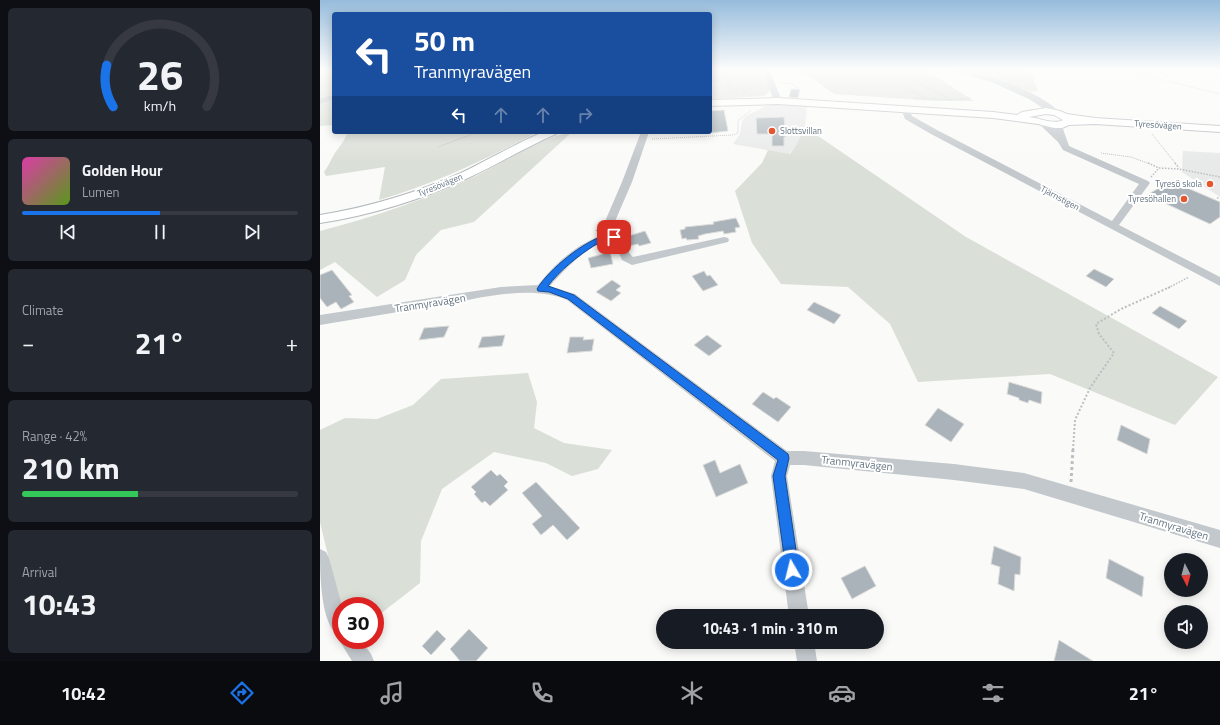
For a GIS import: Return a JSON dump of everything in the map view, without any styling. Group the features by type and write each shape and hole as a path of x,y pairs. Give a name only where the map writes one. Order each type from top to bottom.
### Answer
{"main road":[{"name":"Tyresövägen","path":"712,103 778,101 1038,117 1063,121 1095,121 1220,129"},
{"name":"Tyresövägen","path":"1038,117 1046,111 1055,112 1063,121"},
{"name":"Tyresövägen","path":"320,219 379,208 400,201 465,174 548,134"}],"street":[{"path":"1033,100 1037,106 1038,117 1062,141 1066,148 1145,183 1113,226"},
{"path":"1035,100 1055,112"},
{"name":"Tjärnstigen","path":"905,109 908,116 934,132 1220,282"},
{"path":"1062,141 1063,121"},
{"path":"611,219 644,136"},
{"path":"541,289 548,279 569,261 592,243 606,237 614,237 618,240 626,258 632,261 724,240"},
{"name":"Tranmyravägen","path":"320,320 501,291 549,289 571,297 784,458 804,458 1024,481 1220,539"},
{"path":"784,458 779,476 798,609"},
{"path":"320,558 332,606"},
{"path":"356,649 364,661"},
{"path":"805,649 807,661"}],"path":[{"path":"644,136 733,135 738,133 738,121 753,109"},
{"path":"1150,131 1179,169"},
{"path":"438,147 475,134"},
{"path":"1096,153 1131,157 1159,168 1179,169 1220,177"},
{"path":"1145,183 1159,168"},
{"path":"1070,495 1075,420 1090,388 1114,353 1099,334 1096,324 1121,309 1180,283 1198,271"}],"shaded area":[{"path":"328,100 332,100 332,125 320,126 320,104"},
{"path":"919,100 974,101 936,101"},
{"name":"Slottsvillan","path":"770,104 807,106 805,126 795,147 789,154 733,144 740,134 742,121 746,116"},
{"path":"805,127 966,237 1218,377 1175,425 1050,374 918,382 890,324 848,287 781,284 752,243 735,191 762,163 768,150 790,154"},
{"path":"347,134 534,134 440,179 379,200 385,167 326,176 324,172"},
{"path":"570,134 474,222 441,230 416,255 405,280 377,297 335,262 320,270 320,231 360,220 420,200 478,175 536,144 560,135"},
{"name":"Tyresö skola","path":"1183,151 1220,153 1220,197 1182,172"},
{"path":"528,373 537,402 534,428 564,443 612,450 598,469 572,476 546,463 494,452 442,489 421,541 420,583 384,611 384,597 338,597 320,522 320,430 345,418 377,419 413,405 441,379"}],"building":[{"path":"724,110 728,131 712,133 712,111"},
{"path":"784,117 786,137 784,137 784,146 772,146 772,134 757,134 756,118"},
{"name":"Tyresöhallen","path":"1171,181 1220,202 1220,217 1210,224 1147,195"},
{"path":"736,218 740,227 735,228 736,232 724,234 723,231 698,236 699,239 682,239 680,230 685,229 685,227 714,224 713,222"},
{"path":"645,231 651,243 639,246 638,244 629,246 625,237"},
{"path":"610,252 613,264 591,268 588,258"},
{"path":"1094,269 1114,279 1106,287 1086,276"},
{"path":"332,270 352,295 349,296 354,302 341,309 336,302 327,307 320,298 320,275"},
{"path":"704,271 707,276 710,275 718,285 703,291 692,276"},
{"path":"612,280 621,286 616,290 621,293 611,301 596,292"},
{"path":"814,302 841,315 834,324 807,310"},
{"path":"1160,306 1187,321 1179,329 1152,313"},
{"path":"449,326 444,337 419,340 424,328"},
{"path":"505,335 502,346 478,348 482,337"},
{"path":"707,335 722,346 709,356 694,345"},
{"path":"570,337 584,337 583,340 594,339 592,351 567,353"},
{"path":"1009,382 1042,392 1041,404 1029,400 1028,403 1007,394"},
{"path":"763,392 774,399 776,397 791,407 778,422 752,404"},
{"path":"938,408 964,424 951,442 925,425"},
{"path":"1121,425 1150,439 1147,454 1117,440"},
{"path":"715,460 720,473 740,464 748,483 716,497 703,465"},
{"path":"491,470 497,476 500,474 508,482 504,486 508,490 490,506 485,501 482,503 474,494 476,492 471,487"},
{"path":"536,482 580,528 567,540 553,525 541,535 532,524 542,516 522,493"},
{"path":"994,546 1021,557 1020,575 1015,574 1014,591 998,584 1000,567 991,564"},
{"path":"1109,559 1144,577 1142,597 1106,578"},
{"path":"865,566 876,586 852,599 841,578"},
{"path":"469,629 488,648 476,661 460,661 450,649"},
{"path":"437,630 446,639 431,655 422,646"},
{"path":"1059,640 1093,661 1054,661"}],"place":[{"name":"Slottsvillan","path":"772,131"},
{"name":"Tyresö skola","path":"1210,184"},
{"name":"Tyresöhallen","path":"1184,199"}],"route":[{"path":"614,237 606,237 592,243 553,273 541,289 549,289 571,297 784,458 779,476 792,570"}]}
